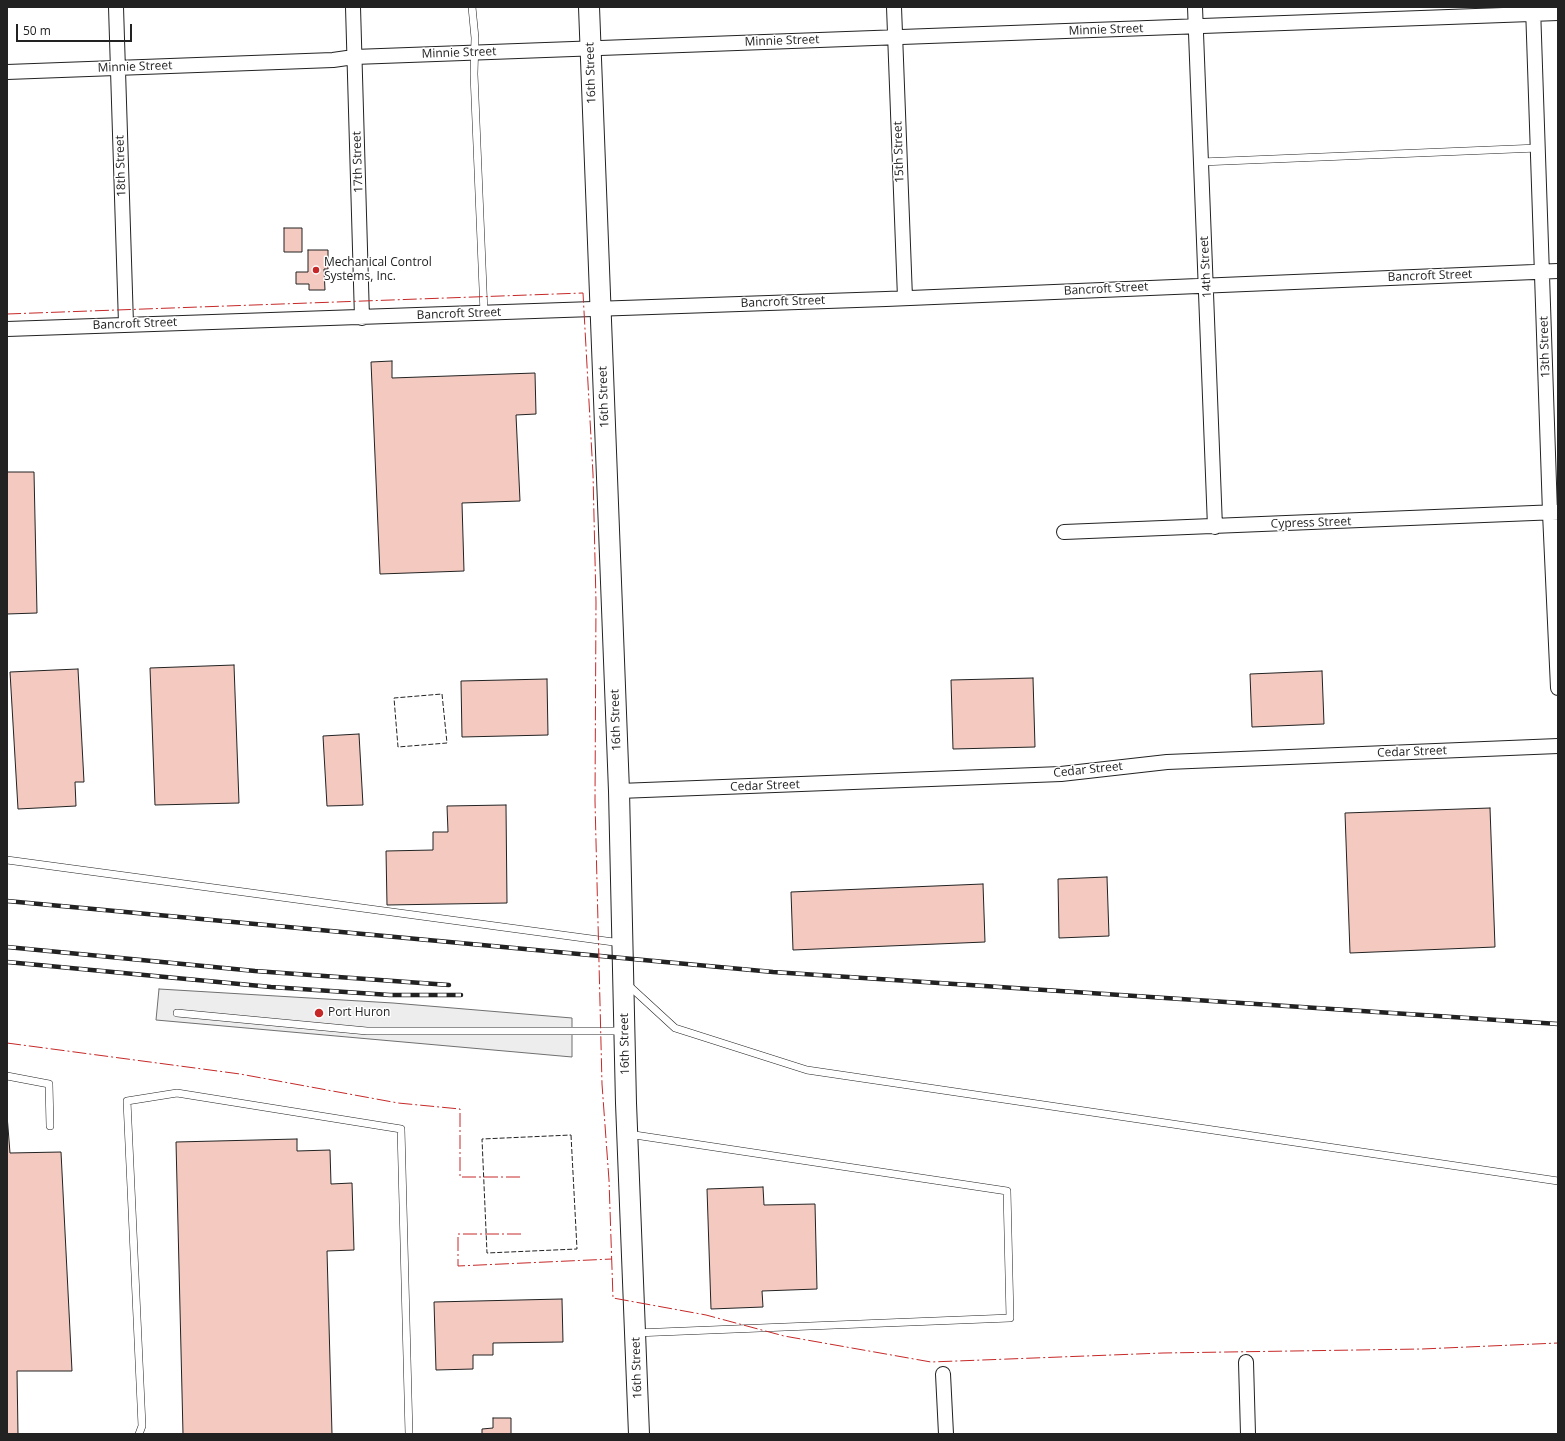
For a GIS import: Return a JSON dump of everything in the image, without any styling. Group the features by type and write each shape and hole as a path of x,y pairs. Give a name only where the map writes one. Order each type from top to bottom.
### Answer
{"street":[{"name":"18th Street","path":"116,7 126,324"},
{"name":"17th Street","path":"353,7 362,318"},
{"name":"16th Street","path":"589,7 618,791 627,1134 640,1434"},
{"name":"15th Street","path":"894,7 905,298"},
{"name":"14th Street","path":"1195,7 1216,527"},
{"name":"Minnie Street","path":"7,72 333,60 354,57 1195,27 1533,11 1558,13"},
{"name":"13th Street","path":"1533,11 1554,512 1558,688"},
{"name":"Bancroft Street","path":"7,329 126,324 362,318 905,298 1558,271"},
{"name":"Cypress Street","path":"1064,532 1216,527 1554,512"},
{"name":"Cedar Street","path":"618,791 1053,774 1167,762 1558,746"},
{"path":"1246,1362 1248,1434"},
{"path":"943,1374 946,1434"}],"lane":[{"path":"472,7 472,27 475,38 474,53 484,313"},
{"path":"1201,162 1538,148"},
{"path":"7,860 623,943"},
{"path":"624,981 675,1028 807,1070 1558,1180"},
{"path":"177,1014 367,1031 625,1031"},
{"path":"7,1076 49,1084 50,1126"},
{"path":"139,1434 142,1426 127,1101 177,1093 401,1129 409,1434"},
{"path":"627,1134 1007,1190 1010,1318 635,1333"}],"shaded area":[{"path":"159,989 393,1003 572,1018 572,1057 156,1020"}],"building":[{"path":"284,228 302,228 302,252 284,252"},
{"name":"Mechanical Control Systems, Inc.","path":"308,250 328,250 328,269 324,269 325,290 309,290 309,284 296,284 296,272 308,272"},
{"path":"392,361 392,378 535,373 536,414 516,415 520,501 462,503 464,571 380,574 371,362"},
{"path":"7,472 34,472 37,613 7,614"},
{"path":"234,665 239,803 155,805 150,668"},
{"path":"78,669 84,782 75,782 76,806 18,809 10,672"},
{"path":"1322,671 1324,724 1252,727 1250,674"},
{"path":"1033,678 1035,747 953,749 951,680"},
{"path":"547,679 548,735 462,737 461,681"},
{"path":"359,734 363,805 327,806 323,736"},
{"path":"506,805 507,903 387,905 386,851 433,850 433,832 448,832 447,806"},
{"path":"1490,808 1495,947 1350,953 1345,813"},
{"path":"1107,877 1109,936 1059,938 1058,879"},
{"path":"983,884 985,942 793,950 791,892"},
{"path":"7,1115 10,1153 61,1152 72,1371 17,1371 18,1434 7,1434"},
{"path":"297,1139 297,1151 330,1150 331,1184 352,1183 354,1250 327,1251 332,1434 183,1434 176,1142"},
{"path":"763,1187 764,1205 815,1204 817,1289 762,1291 763,1307 711,1309 707,1189"},
{"path":"562,1299 563,1342 493,1343 493,1355 473,1355 473,1369 436,1370 434,1302"},
{"path":"493,1418 511,1418 511,1434 482,1434 482,1429 493,1428"}],"railway":[{"path":"7,901 773,972 1558,1024"},
{"path":"7,947 255,971 449,985"},
{"path":"7,962 271,987 390,995 461,995"}],"fence":[{"path":"442,694 447,743 398,747 394,698 442,694"},
{"path":"571,1135 577,1249 487,1253 482,1139 571,1135"}],"power":[{"path":"7,314 583,293 593,474 596,602 595,801 602,1084 609,1180 613,1298 706,1315 784,1336 931,1362 1163,1353 1422,1349 1558,1343"},
{"path":"7,1043 240,1074 398,1103 460,1109 460,1177 520,1177"},
{"path":"521,1234 458,1234 458,1266 612,1259"}],"place":[{"name":"Mechanical Control Systems, Inc.","path":"316,270"},
{"name":"Port Huron","path":"319,1013"}]}
